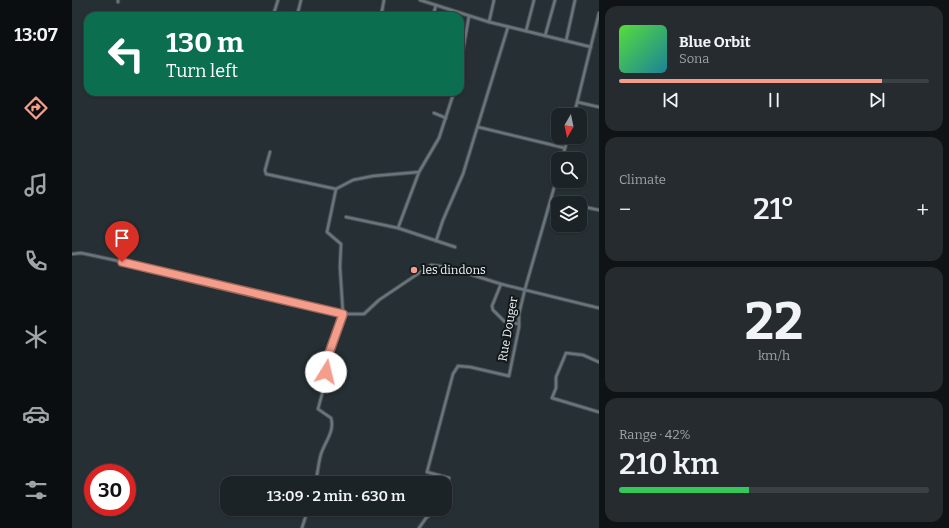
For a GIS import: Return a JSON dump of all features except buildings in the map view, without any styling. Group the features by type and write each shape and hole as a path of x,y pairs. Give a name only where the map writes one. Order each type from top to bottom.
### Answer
{"street":[{"path":"274,12 278,0"},
{"path":"298,12 302,0"},
{"path":"382,12 384,0"},
{"path":"420,0 458,12"},
{"path":"489,22 494,0"},
{"path":"526,31 534,0"},
{"path":"545,36 555,0"},
{"path":"566,41 575,0"},
{"path":"434,12 436,5"},
{"path":"576,108 599,13"},
{"path":"464,14 508,27 591,47"},
{"path":"464,47 470,16"},
{"path":"436,241 463,174 508,27"},
{"path":"398,228 419,172 439,138 453,96"},
{"path":"577,102 599,107"},
{"path":"434,113 446,118"},
{"path":"478,127 565,148"},
{"path":"564,152 566,144"},
{"path":"270,152 265,170 266,174 336,189 353,180 373,176 419,172"},
{"path":"316,476 321,453 329,438 333,423 332,418 318,409 325,383 328,356 343,314 340,244 327,232 336,189"},
{"name":"Rue Douger","path":"442,476 427,472 453,374 458,366 470,367 509,376 524,289 551,200"},
{"path":"587,207 599,210"},
{"path":"346,217 398,228 455,247"},
{"path":"72,254 81,253 149,267 343,314 364,314 379,300 431,265 447,267 501,284 599,308"},
{"path":"501,284 492,306 493,310 504,321 519,324"},
{"path":"599,362 583,355 566,353 556,377 556,388 552,398 599,412"},
{"path":"302,528 306,516"},
{"path":"418,528 429,516"}],"place":[{"name":"les dindons","path":"414,270"}],"route":[{"path":"122,262 149,267 343,314 328,356 326,372"}]}
